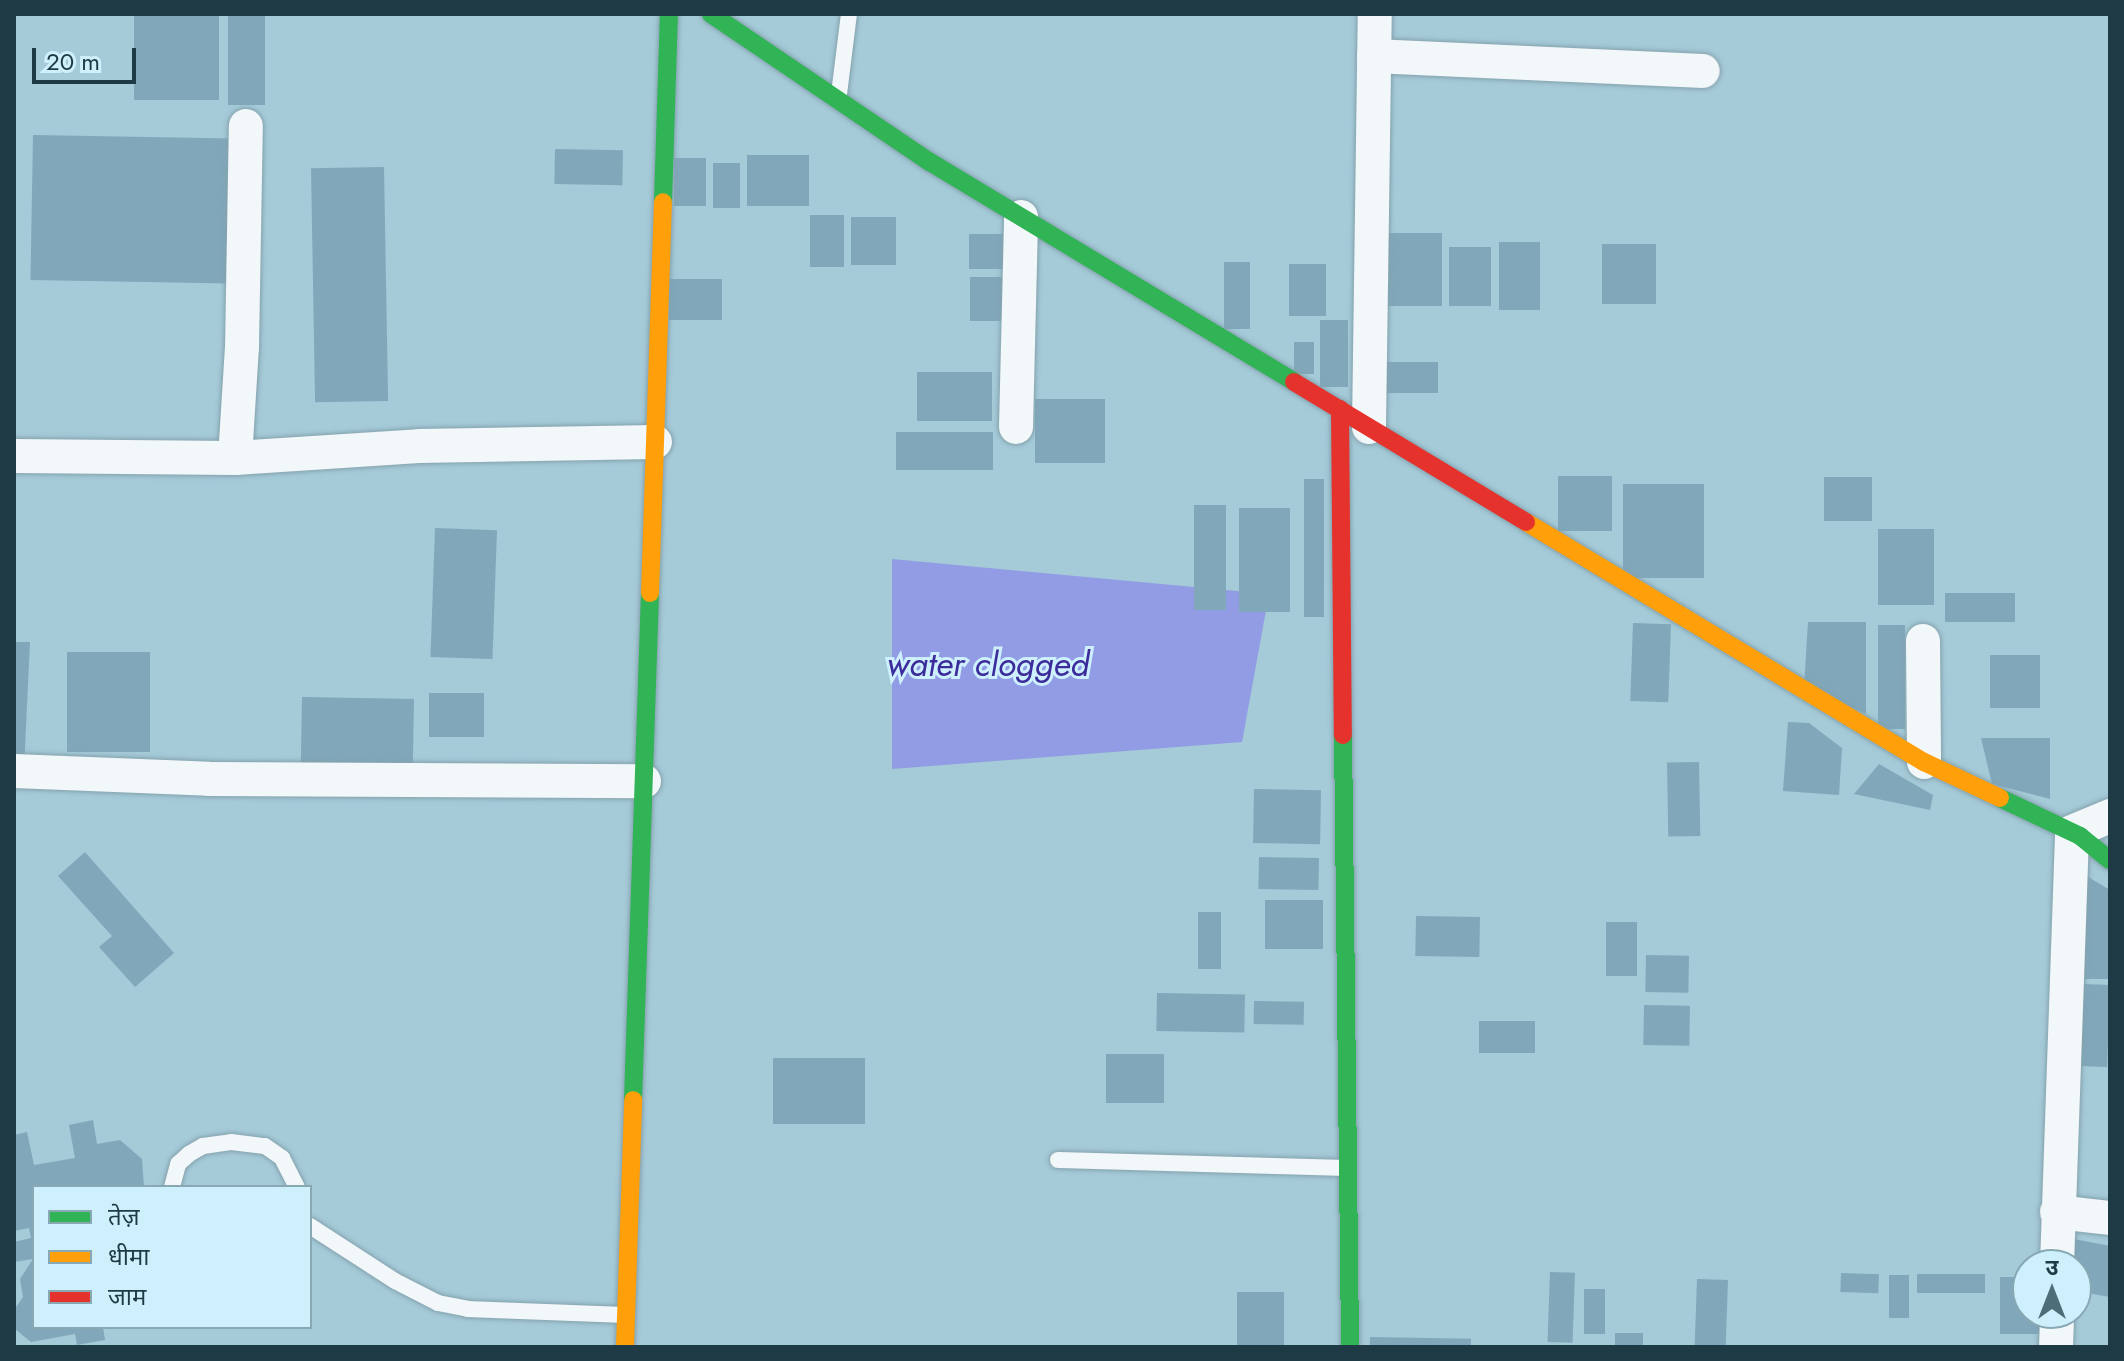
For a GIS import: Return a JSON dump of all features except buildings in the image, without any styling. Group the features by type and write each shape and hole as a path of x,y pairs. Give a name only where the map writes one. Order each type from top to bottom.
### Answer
{"street":[{"path":"625,1347 669,14"},
{"path":"711,14 930,162 1924,762 2072,832 2110,860"},
{"path":"1369,427 1375,14"},
{"path":"1374,56 1703,71"},
{"path":"235,458 242,347 246,126"},
{"path":"1016,427 1021,217"},
{"path":"1340,409 1350,1347"},
{"path":"14,456 235,458 419,446 655,442"},
{"path":"1923,641 1924,762"},
{"path":"14,771 209,779 644,781"},
{"path":"2072,832 2110,816"},
{"path":"2057,1249 2072,832"},
{"path":"2057,1212 2110,1218"}],"lane":[{"path":"838,100 849,14"},
{"path":"173,1185 178,1164 189,1154 203,1146 231,1142 265,1146 282,1158 296,1185"},
{"path":"1058,1160 1348,1168"},
{"path":"312,1227 395,1281 438,1303 468,1309 626,1315"}],"water":[{"name":"water clogged","path":"892,559 1269,594 1242,742 892,769"}],"traffic: fast":[{"path":"663,202 669,14"},
{"path":"711,14 930,162 1294,382"},
{"path":"633,1100 650,593"},
{"path":"1343,735 1350,1347"},
{"path":"2000,798 2080,836 2110,860"}],"traffic: slow":[{"path":"650,593 663,202"},
{"path":"1526,522 1924,762 2000,798"},
{"path":"625,1347 633,1100"}],"traffic: jam":[{"path":"1294,382 1526,522"},
{"path":"1340,409 1343,735"}]}
